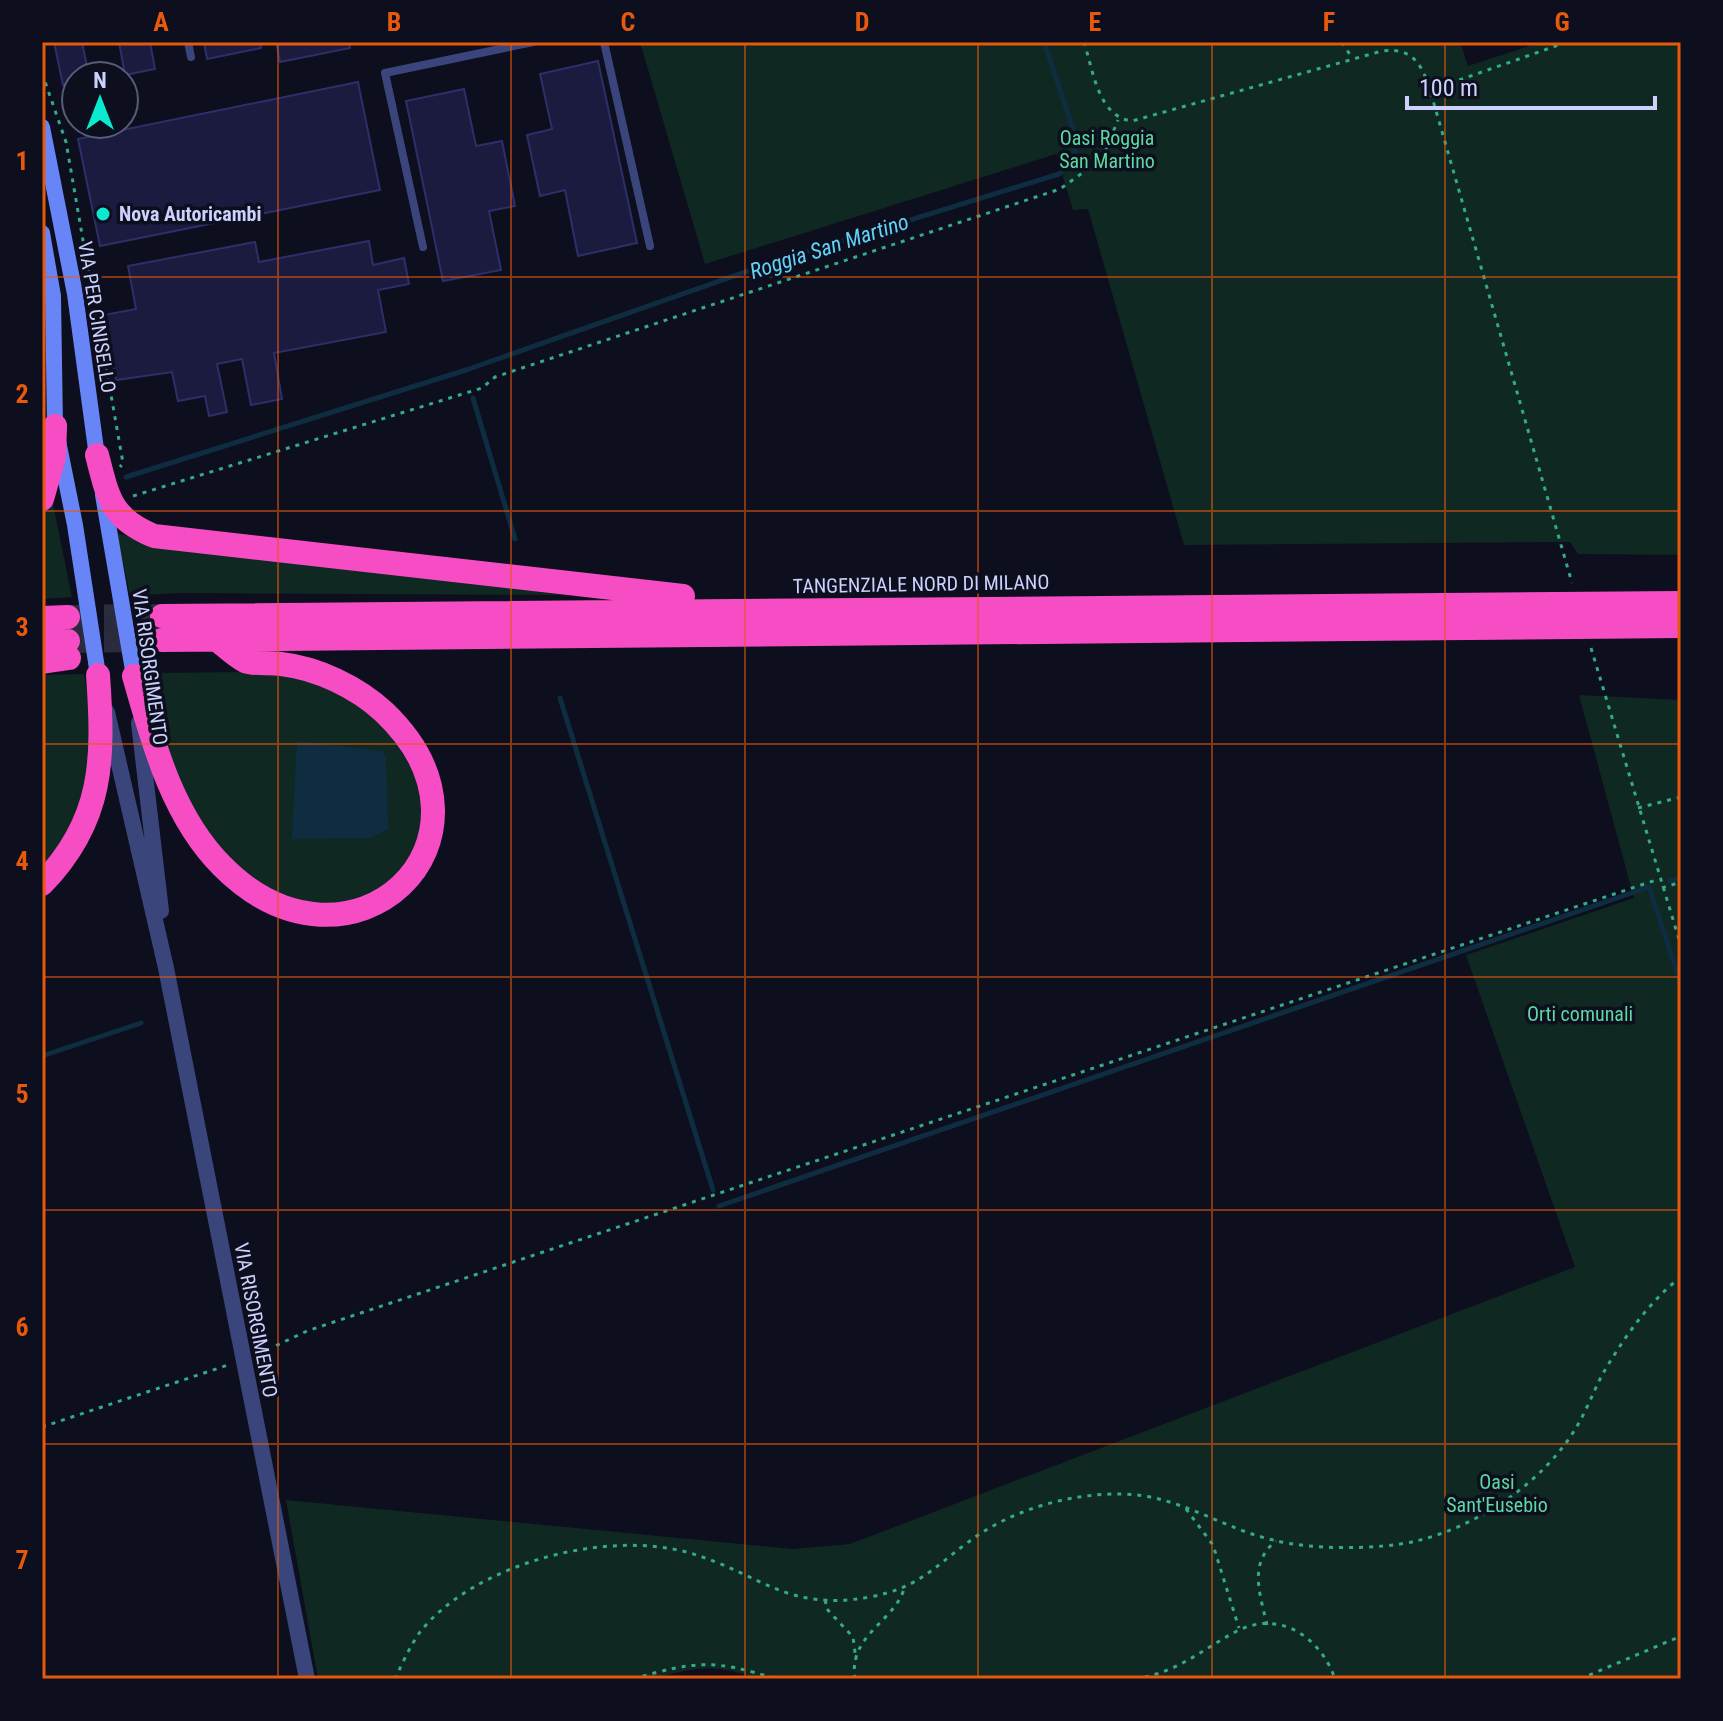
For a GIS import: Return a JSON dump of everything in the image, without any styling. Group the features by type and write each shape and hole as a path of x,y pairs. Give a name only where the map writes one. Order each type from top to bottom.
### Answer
{"highway":[{"path":"42,499 54,457 55,426"},
{"path":"97,455 116,512 136,529 173,540 307,551 675,596 969,595 1088,606"},
{"name":"TANGENZIALE NORD DI MILANO","path":"1681,603 1088,606 162,628 216,639 1681,626"},
{"path":"42,618 68,639"},
{"path":"42,642 68,639"},
{"path":"42,662 68,639"},
{"path":"134,676 158,756 175,793 198,836 221,865 256,893 297,914 341,915 358,912 385,898 416,868 432,828 432,790 411,745 384,712 351,689 299,667 246,661 216,639"},
{"path":"42,884 68,855 94,800 101,755 98,675"}],"main road":[{"name":"VIA PER CINISELLO","path":"42,127 75,294 106,515"},
{"name":"VIA PER CINISELLO","path":"42,233 53,296 55,426 75,525"},
{"name":"VIA RISORGIMENTO","path":"106,515 134,676"},
{"name":"VIA RISORGIMENTO","path":"75,525 98,675"}],"street":[{"name":"VIA RISORGIMENTO","path":"98,675 166,968 307,1679"},
{"name":"VIA RISORGIMENTO","path":"134,676 166,968"}],"lane":[{"path":"188,42 191,57"},
{"path":"423,247 385,73 533,42"},
{"path":"604,42 650,246"}],"path":[{"path":"1084,42 1103,100 1118,120"},
{"path":"1342,42 1352,58"},
{"path":"1430,90 1567,42"},
{"path":"1118,120 1148,118 1382,51 1404,51 1421,65 1561,542"},
{"path":"125,494 137,496 482,388 510,372 1060,189 1093,169 1102,159 1118,120"},
{"path":"1602,689 1681,946"},
{"path":"1638,808 1681,797"},
{"path":"42,1427 243,1360 307,1331 1659,879"},
{"path":"1662,888 1681,882"},
{"path":"395,1679 420,1632 451,1603 518,1566 560,1552 638,1546 686,1552 783,1593 826,1600 865,1598 904,1589 933,1573 966,1543 1000,1520 1085,1495 1146,1495 1276,1541 1362,1547 1416,1541 1472,1521 1514,1494 1574,1432 1602,1376 1635,1326 1667,1287 1681,1277"},
{"path":"1184,1506 1213,1545 1239,1630"},
{"path":"1267,1625 1257,1572 1263,1551 1276,1541"},
{"path":"855,1679 863,1639 901,1601 904,1589"},
{"path":"826,1600 825,1607 853,1637 856,1666"},
{"path":"1135,1679 1198,1657 1239,1630 1267,1625 1289,1626 1310,1638 1326,1657 1335,1679"},
{"path":"1580,1679 1681,1636"},
{"path":"633,1679 694,1663 733,1665 776,1679"}],"green space":[{"name":"Oasi Roggia San Martino","path":"640,42 1460,42 1468,66 1541,42 1681,42 1681,555 1578,554 1570,542 1184,545 1088,209 1073,210 1056,154 705,264"},
{"path":"53,504 72,597 42,599 42,514"},
{"path":"117,533 141,541 564,595 179,593 130,596"},
{"path":"252,672 293,675 364,705 391,734 425,792 419,855 363,904 293,905 218,851 176,778 144,673"},
{"path":"84,674 91,746 89,781 80,817 42,875 42,675"},
{"name":"Oasi Sant'Eusebio","path":"1579,695 1681,700 1681,1679 759,1679 705,1668 651,1679 318,1679 286,1500 793,1549 850,1544 1575,1267 1466,955 1634,898"}],"water":[{"path":"297,741 382,751 386,757 388,829 370,838 292,839"}],"building":[{"path":"54,42 82,42 86,60 60,60 60,71"},
{"path":"119,42 150,42 155,69 140,72 140,60 122,60"},
{"path":"204,42 260,42 261,48 207,59"},
{"path":"276,42 350,42 350,48 280,62"},
{"path":"598,61 637,243 578,256 565,190 540,196 527,135 552,129 540,74"},
{"path":"358,82 380,190 100,246 78,140 140,140 140,126"},
{"path":"464,89 476,146 502,141 515,206 489,211 501,270 443,281 406,101"},
{"path":"369,241 373,265 404,258 409,284 378,290 386,332 274,353 282,399 251,405 242,359 217,364 227,412 209,416 205,396 178,401 172,372 116,380 104,315 136,309 128,266 255,242 259,262"}],"waterway":[{"name":"Roggia San Martino","path":"126,477 466,370 768,264 1059,174 1074,159 1076,138 1044,42"},
{"path":"473,398 515,539"},
{"path":"560,698 713,1190"},
{"path":"1670,881 1681,878"},
{"path":"719,1206 1649,887 1681,984"},
{"path":"42,1056 141,1023"}],"tunnel":[{"path":"68,617 162,616"},
{"path":"68,641 162,640"}],"place":[{"name":"Nova Autoricambi","path":"103,214"}],"park label":[{"name":"Orti comunali","path":"1580,1014"}]}
